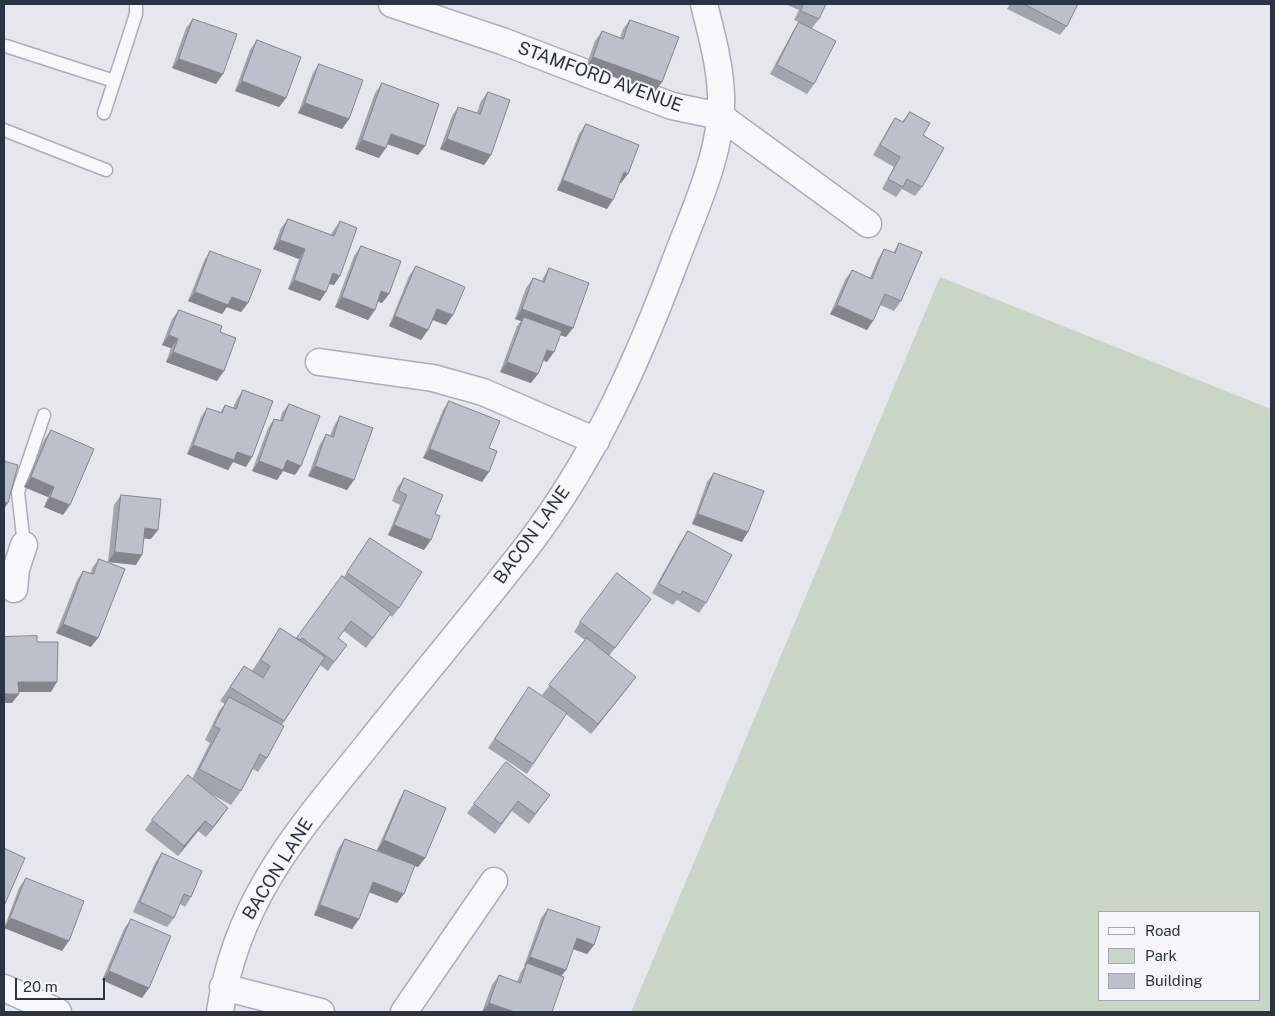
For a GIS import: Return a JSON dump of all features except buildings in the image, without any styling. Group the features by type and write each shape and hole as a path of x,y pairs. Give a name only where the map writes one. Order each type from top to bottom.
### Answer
{"street":[{"name":"STAMFORD AVENUE","path":"392,4 502,41 672,106 720,116 868,224"},
{"name":"BACON LANE","path":"220,1012 230,958 241,929 257,897 294,836 530,542 596,441 646,337 706,181 720,116 721,96 718,71 704,4"},
{"path":"319,362 434,378 475,390 536,414 596,441"},
{"path":"11,574 24,544"},
{"path":"404,1012 494,880"},
{"path":"224,987 321,1012"},
{"path":"4,988 58,1012"}],"lane":[{"path":"104,113 136,14 136,4"},
{"path":"6,46 114,81"},
{"path":"4,130 106,170"},
{"path":"24,544 18,492 44,415"}],"green space":[{"path":"940,277 1271,409 1271,1012 631,1012"}]}
